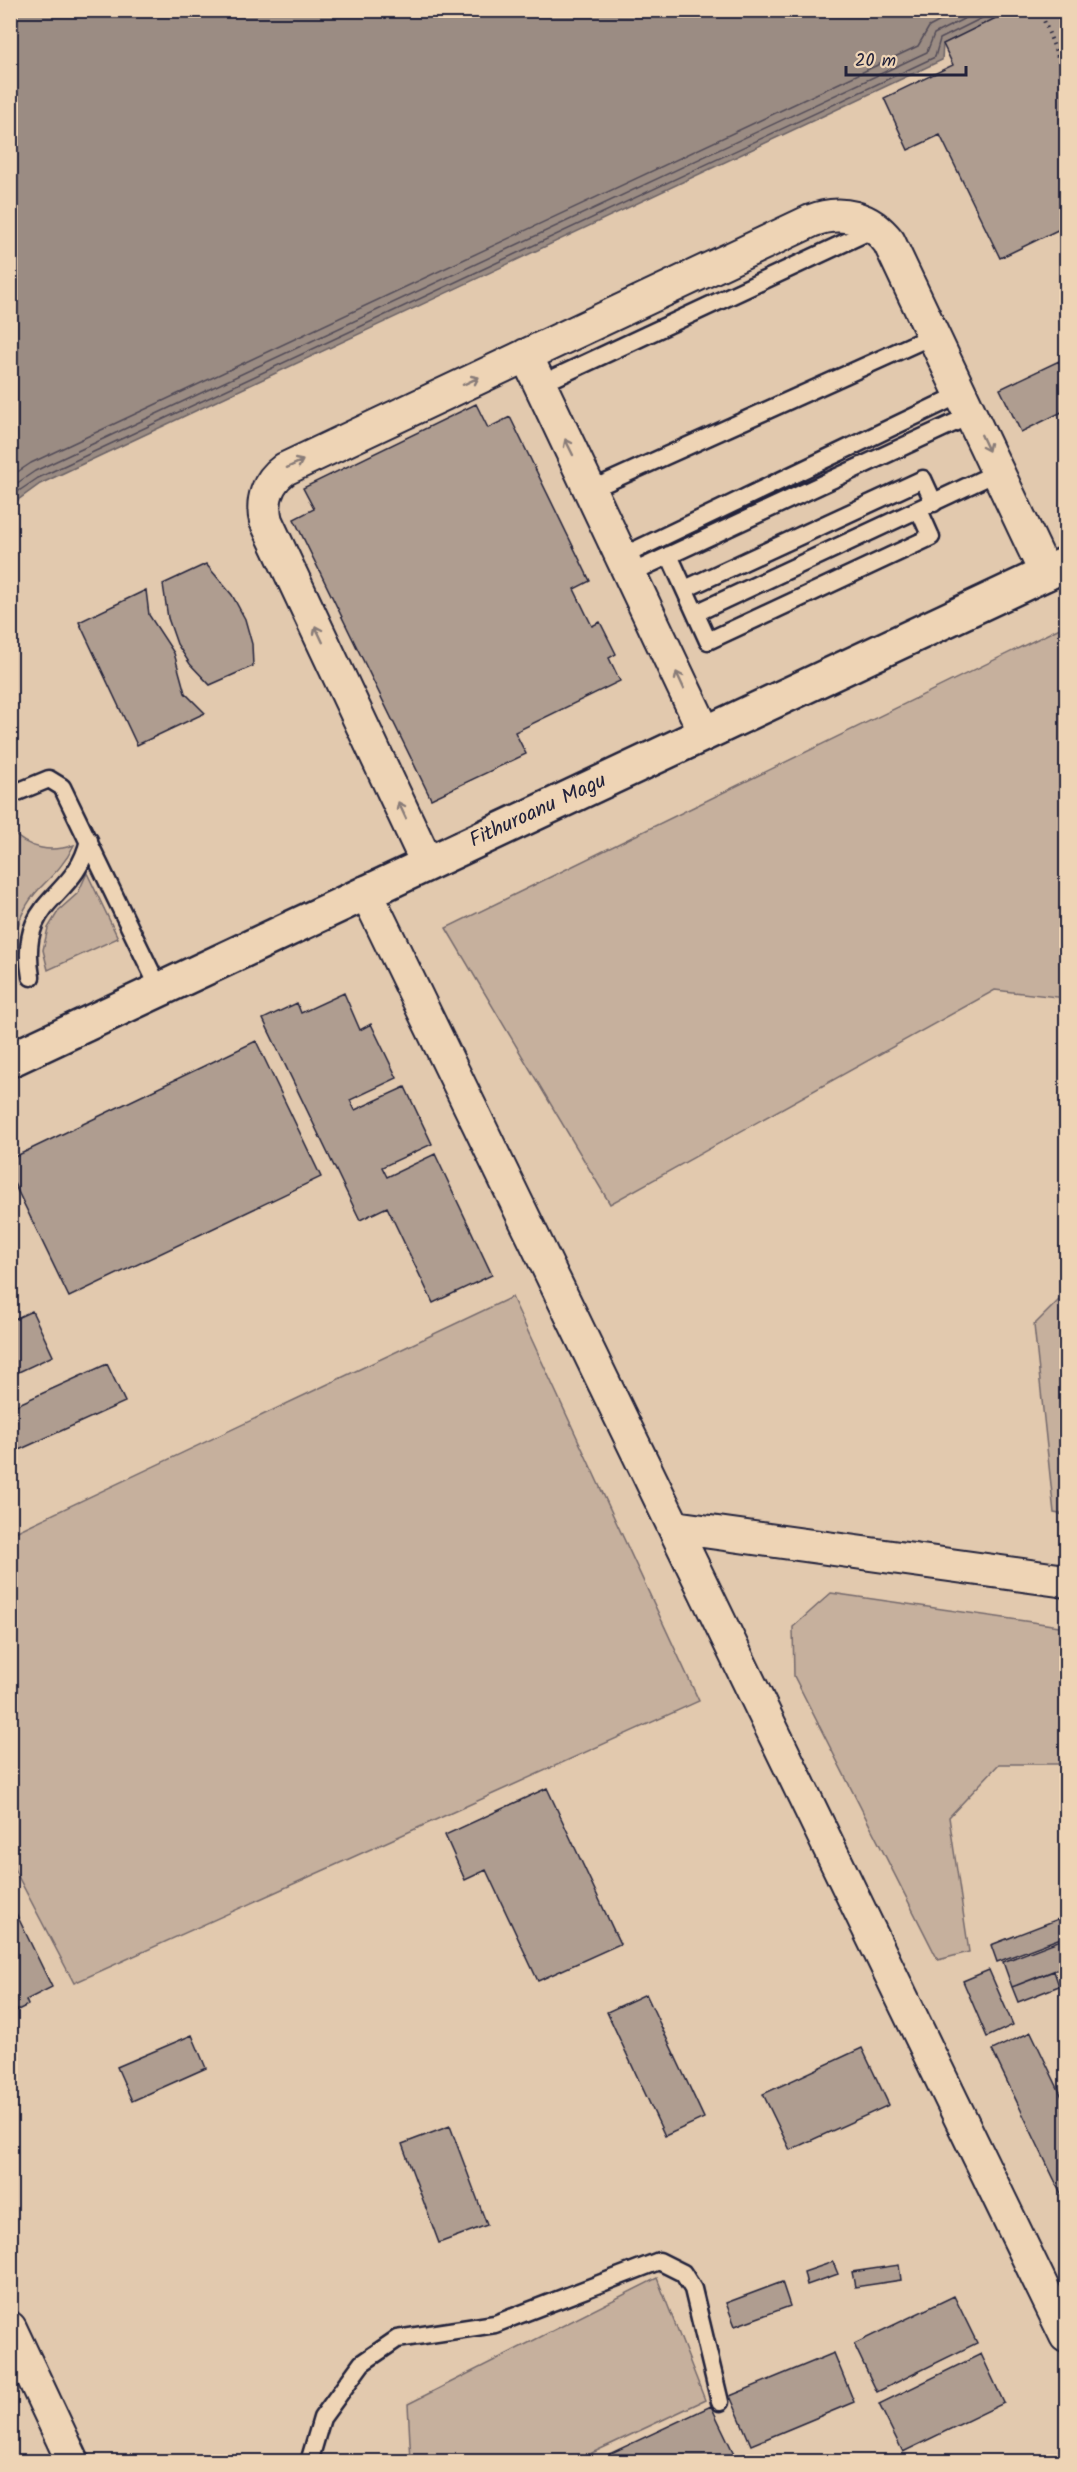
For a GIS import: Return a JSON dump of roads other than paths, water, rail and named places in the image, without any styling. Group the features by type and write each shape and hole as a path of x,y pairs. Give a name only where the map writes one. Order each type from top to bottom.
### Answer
{"street":[{"path":"427,863 266,521 264,499 269,485 285,469 821,217 850,216 876,228 889,242 998,472 1056,569"},
{"path":"526,355 705,733"},
{"name":"Fithuroanu Magu","path":"10,1060 1056,569"},
{"path":"366,892 1066,2336"},
{"path":"674,1527 1066,1581"},
{"path":"10,2328 74,2462"}],"lane":[{"path":"539,385 876,228"},
{"path":"590,490 934,335"},
{"path":"625,565 669,555 966,405"},
{"path":"625,565 966,405"},
{"path":"696,613 998,472"},
{"path":"669,555 708,641 932,537 923,478 685,589"},
{"path":"10,795 40,781 54,780 66,792 160,990"},
{"path":"32,976 28,943 31,930 51,898 76,871 89,840"},
{"path":"309,2462 322,2418 362,2363 397,2339 495,2324 658,2261 683,2273 693,2289 720,2402"}],"water":[{"path":"11,11 1012,11 943,44 942,60 40,484 11,505"}]}
